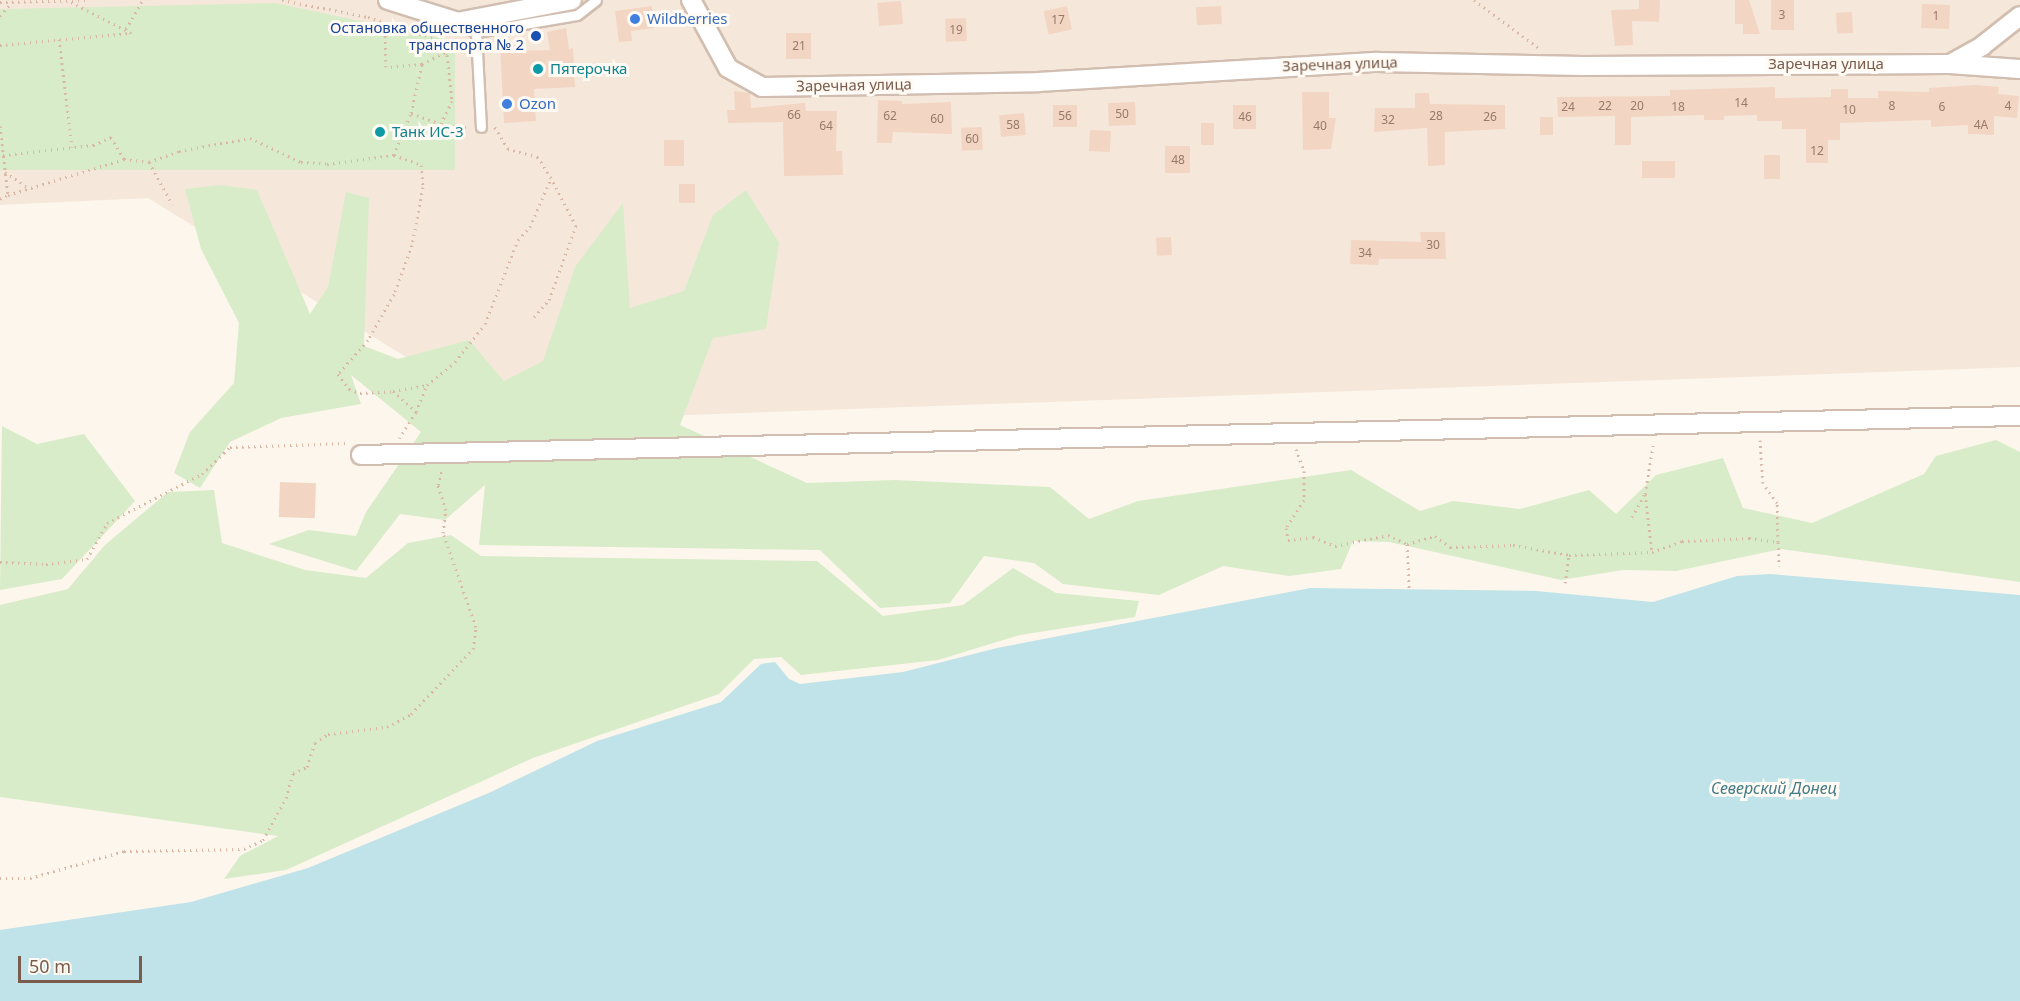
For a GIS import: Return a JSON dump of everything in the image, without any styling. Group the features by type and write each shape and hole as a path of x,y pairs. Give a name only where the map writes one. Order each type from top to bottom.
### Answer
{"street":[{"path":"388,0 458,22 572,0"},
{"name":"Заречная улица","path":"691,0 728,69 762,87 1038,82 1377,62 1583,66 1950,64 1982,46 2020,16"},
{"path":"1950,64 2020,69"},
{"path":"378,454 1255,431 1294,434 2020,416"}],"lane":[{"path":"458,22 476,32 577,15 596,0"},
{"path":"476,32 481,127"}],"path":[{"path":"0,45 130,33 67,0"},
{"path":"0,2 86,0"},
{"path":"125,30 143,0"},
{"path":"282,0 385,22 454,45 447,55 452,101 441,124"},
{"path":"1474,0 1549,56"},
{"path":"0,16 12,2"},
{"path":"385,22 386,67 422,64 411,113 394,156"},
{"path":"59,39 72,147"},
{"path":"411,113 441,124 494,126 515,153 538,156 576,226 549,300 534,317"},
{"path":"0,126 8,195"},
{"path":"3,155 72,147 111,137 124,159"},
{"path":"0,199 124,159 149,162 179,151 250,138 301,162 394,156 421,165 423,187 412,244 394,294 368,340 338,374 350,389 360,393 427,386"},
{"path":"149,162 172,204"},
{"path":"5,172 29,188"},
{"path":"0,562 46,564 87,559 107,523 202,474 230,447 369,444 378,454 416,412 427,386 455,362 485,324 518,240 530,227 551,178"},
{"path":"393,391 416,412"},
{"path":"1761,423 1763,483 1777,503 1779,566"},
{"path":"1652,552 1645,494 1656,424"},
{"path":"1294,434 1297,460 1304,471 1304,500 1286,528 1288,540 1313,537 1335,546 1388,535 1407,544 1435,536 1450,547 1513,545 1569,555 1652,552 1682,541 1749,538 1778,542"},
{"path":"0,878 30,878 124,851 244,849 263,840 286,798 293,773 307,767 315,743 328,734 387,727 411,714 473,649 476,627 443,533 446,510 438,485 448,452"},
{"path":"1632,517 1645,494"},
{"path":"1407,544 1409,588"},
{"path":"1565,583 1569,555"}],"shaded area":[{"path":"0,0 2020,0 2020,367 575,419 466,394 148,198 0,205"}],"green space":[{"path":"275,3 455,41 455,170 0,170 0,9"},
{"path":"220,185 257,190 310,314 328,287 346,192 369,198 364,346 398,359 469,340 504,381 543,361 575,267 623,203 630,308 684,291 713,215 746,190 779,243 766,329 713,338 680,425 807,483 895,480 1050,487 1089,519 1138,501 1351,470 1420,511 1453,501 1520,509 1589,490 1616,514 1656,475 1723,458 1743,508 1812,523 1924,474 1936,456 1996,440 2020,452 2020,582 1781,549 1676,571 1623,570 1561,580 1389,542 1353,541 1341,569 1289,576 1223,566 1159,595 1063,584 1034,563 984,556 950,603 880,608 820,550 479,545 485,485 445,520 400,514 356,571 269,544 309,530 356,536 366,512 421,432 351,375 361,404 281,418 230,442 200,488 174,473 190,432 234,383 239,323 201,249 185,189"},
{"path":"2,426 37,444 84,434 135,501 62,579 0,590"},
{"path":"214,490 222,543 305,570 366,578 408,543 451,535 481,556 817,561 883,616 963,605 1013,568 1056,593 1139,601 1135,617 1020,635 938,660 801,675 781,657 754,659 719,694 533,758 286,870 224,879 240,856 278,836 0,797 0,605 68,589 105,545 168,492"}],"water":[{"name":"Северский Донец","path":"1770,574 2020,595 2020,1001 0,1001 0,930 191,902 308,868 491,792 597,741 721,702 761,664 775,662 789,679 800,684 903,672 997,648 1310,588 1536,591 1653,602 1737,576"}],"building":[{"path":"1639,0 1660,0 1659,22 1632,21 1633,45 1615,46 1611,10 1639,9"},
{"path":"1735,0 1749,0 1760,34 1743,34 1743,24 1735,24"},
{"path":"1771,0 1794,0 1794,30 1771,30"},
{"path":"901,1 903,24 879,26 877,3"},
{"path":"1922,4 1950,5 1949,29 1921,28"},
{"name":"Wildberries","path":"652,6 654,28 631,31 632,41 619,42 615,11"},
{"path":"1067,6 1072,29 1049,34 1044,11"},
{"path":"1221,6 1222,24 1197,25 1196,7"},
{"path":"1852,12 1853,33 1837,34 1836,13"},
{"path":"966,18 967,41 946,42 945,19"},
{"name":"Пятерочка","path":"566,28 569,49 573,48 575,87 534,89 536,121 504,123 500,46 516,45 516,51 550,50 547,32"},
{"path":"786,33 811,33 811,59 786,59"},
{"path":"1975,85 1999,87 1998,94 2019,96 2017,118 1994,116 1994,135 1968,134 1968,125 1931,127 1931,120 1840,123 1840,140 1828,140 1828,163 1806,163 1806,129 1782,129 1782,121 1757,121 1757,115 1724,116 1724,120 1704,120 1704,115 1631,117 1631,145 1615,145 1615,116 1558,117 1557,97 1670,96 1670,90 1775,87 1775,98 1831,97 1831,89 1848,89 1848,98 1878,98 1878,91 1929,92 1929,88"},
{"path":"734,91 750,93 751,108 805,103 806,111 837,111 836,151 842,151 843,175 784,176 783,122 728,123 727,110 735,110"},
{"path":"1302,92 1329,92 1329,118 1336,118 1331,149 1303,150"},
{"path":"1415,93 1429,93 1430,104 1505,105 1505,129 1445,132 1445,165 1428,166 1427,128 1374,132 1375,108 1415,108"},
{"path":"878,100 902,101 902,104 951,102 952,134 893,132 892,143 877,143"},
{"path":"1135,102 1136,125 1109,126 1108,103"},
{"path":"1053,105 1077,105 1077,127 1053,127"},
{"path":"1233,105 1256,105 1256,129 1233,129"},
{"path":"1024,113 1026,135 1001,137 999,115"},
{"path":"1540,117 1553,117 1553,135 1540,135"},
{"path":"1201,123 1214,123 1214,145 1201,145"},
{"path":"982,127 983,150 962,151 961,128"},
{"path":"1090,130 1111,131 1110,152 1089,151"},
{"path":"664,140 684,140 684,166 664,166"},
{"path":"1165,146 1190,146 1190,173 1165,173"},
{"path":"1764,155 1780,155 1780,179 1764,179"},
{"path":"1642,161 1675,161 1675,178 1642,178"},
{"path":"679,184 695,184 695,203 679,203"},
{"path":"1420,232 1445,232 1446,259 1379,259 1378,265 1350,264 1351,240 1421,242"},
{"path":"1171,237 1172,255 1157,256 1156,238"},
{"path":"280,482 316,483 315,518 279,517"}],"place":[{"name":"Wildberries","path":"635,19"},
{"name":"Остановка общественного транспорта № 2","path":"536,36"},
{"name":"Пятерочка","path":"538,69"},
{"name":"Ozon","path":"507,104"},
{"name":"Танк ИС-3","path":"380,132"}]}
